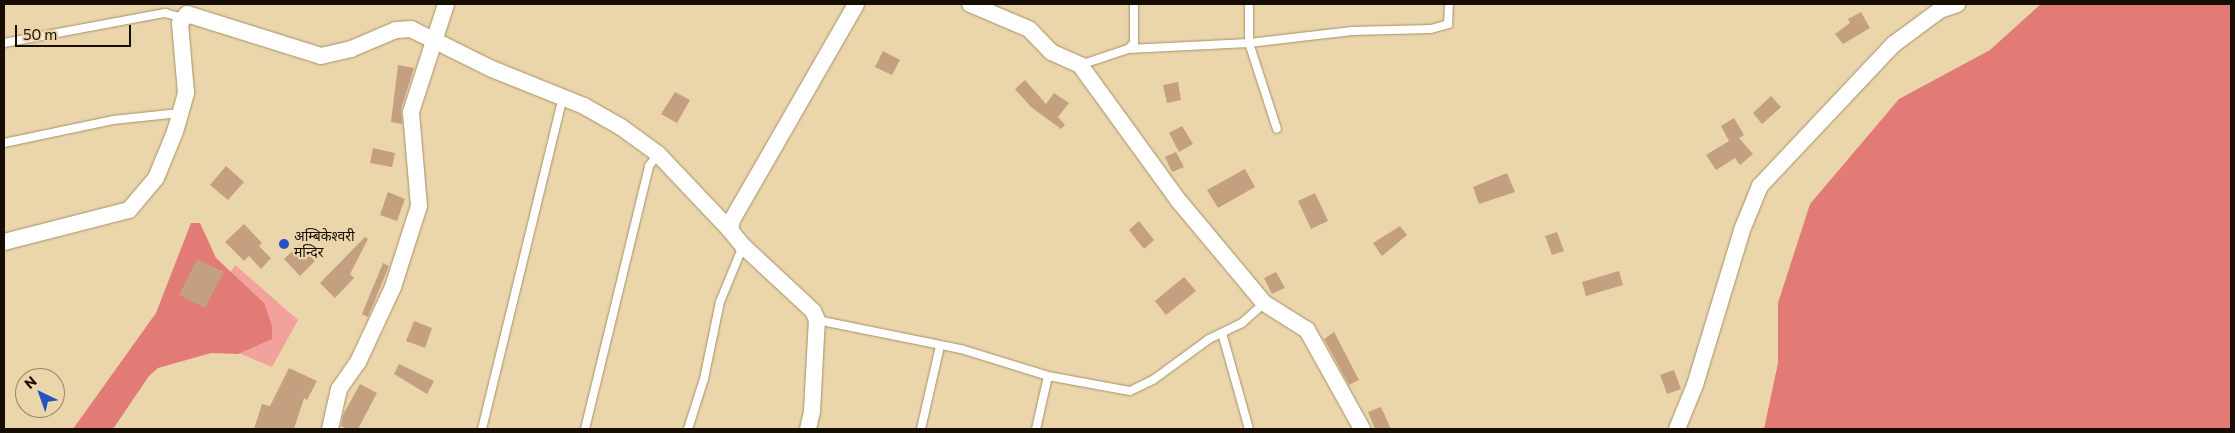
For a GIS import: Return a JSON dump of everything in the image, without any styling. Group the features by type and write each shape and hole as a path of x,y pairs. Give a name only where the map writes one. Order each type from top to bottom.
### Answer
{"street":[{"path":"330,429 339,389 358,362 393,287 420,206 411,112 436,40 446,4"},
{"path":"730,230 732,220 856,4"},
{"path":"970,4 1029,29 1051,52 1080,65 1178,200 1264,303 1308,330 1362,429"},
{"path":"1677,429 1695,385 1742,230 1760,186 1894,44 1940,10 1957,4"},
{"path":"4,242 129,210 156,178 186,93 182,18 194,14 258,39 321,56 351,49 396,30 411,29 492,69 563,96 621,127 658,154 730,230 742,246 812,311 816,320 812,411 808,429"}],"lane":[{"path":"1128,49 1134,42 1134,4"},
{"path":"1249,4 1249,43 1277,129"},
{"path":"1080,65 1128,49 1249,43 1352,31 1431,29 1448,24 1449,4"},
{"path":"4,43 165,13 182,18"},
{"path":"482,429 563,96"},
{"path":"4,143 113,120 180,112"},
{"path":"585,429 649,166 658,154"},
{"path":"688,429 704,379 720,302 742,246"},
{"path":"816,320 1006,361 1048,376 1130,392 1153,380 1222,333 1242,323 1264,303"},
{"path":"1222,333 1249,429"},
{"path":"921,429 940,346"},
{"path":"1036,429 1048,376"}],"shaded area":[{"path":"2041,4 2231,4 2231,429 1764,429 1778,363 1778,303 1810,204 1899,99 1990,50"},
{"path":"191,223 200,223 216,258 264,303 272,326 272,339 238,354 211,353 158,368 149,376 113,429 73,429 156,313"},
{"path":"235,265 298,320 272,367 194,334"}],"building":[{"path":"1861,12 1870,28 1843,44 1835,34 1850,23 1848,19"},
{"path":"883,51 900,60 892,75 875,67"},
{"path":"398,65 414,68 401,109 402,124 391,122"},
{"path":"1025,80 1046,104 1054,93 1069,103 1058,117 1065,125 1061,129 1031,107 1015,89"},
{"path":"1178,82 1181,100 1167,103 1163,85"},
{"path":"675,92 690,100 677,123 661,114"},
{"path":"1771,96 1781,107 1762,124 1753,113"},
{"path":"1734,118 1744,135 1739,138 1753,154 1740,165 1735,158 1716,170 1706,155 1729,141 1721,126"},
{"path":"1182,126 1193,144 1179,152 1169,133"},
{"path":"373,148 395,153 392,167 370,163"},
{"path":"1176,152 1184,167 1172,172 1165,157"},
{"path":"226,166 244,182 228,200 210,185"},
{"path":"1245,169 1255,187 1218,208 1207,190"},
{"path":"1507,173 1515,192 1479,204 1473,187"},
{"path":"388,192 405,199 397,221 380,215"},
{"path":"1315,193 1328,221 1311,229 1298,201"},
{"path":"1139,221 1154,240 1144,249 1129,230"},
{"path":"244,224 262,243 259,246 271,258 261,269 249,256 244,261 225,242"},
{"path":"1400,226 1407,235 1382,256 1373,243"},
{"path":"1557,232 1564,251 1552,255 1545,236"},
{"path":"365,237 368,239 350,274 354,278 335,298 320,283"},
{"path":"299,245 315,261 300,276 284,259"},
{"path":"197,259 224,272 205,308 179,295"},
{"path":"383,263 389,266 368,317 362,314"},
{"path":"1619,271 1623,285 1586,296 1582,282"},
{"path":"1276,272 1285,288 1272,294 1264,278"},
{"path":"1184,277 1196,291 1166,315 1155,301"},
{"path":"414,321 432,328 425,348 406,341"},
{"path":"1334,332 1359,380 1349,385 1324,339"},
{"path":"399,364 434,381 427,394 394,374"},
{"path":"289,368 317,381 307,400 304,398 294,429 254,429 262,404 270,406"},
{"path":"1674,370 1681,389 1667,394 1660,375"},
{"path":"360,384 377,393 358,429 348,429 341,426 343,415"},
{"path":"1381,407 1391,429 1375,429 1368,412"}],"place":[{"name":"अम्बिकेश्‍वरी मन्दिर","path":"284,244"}]}
